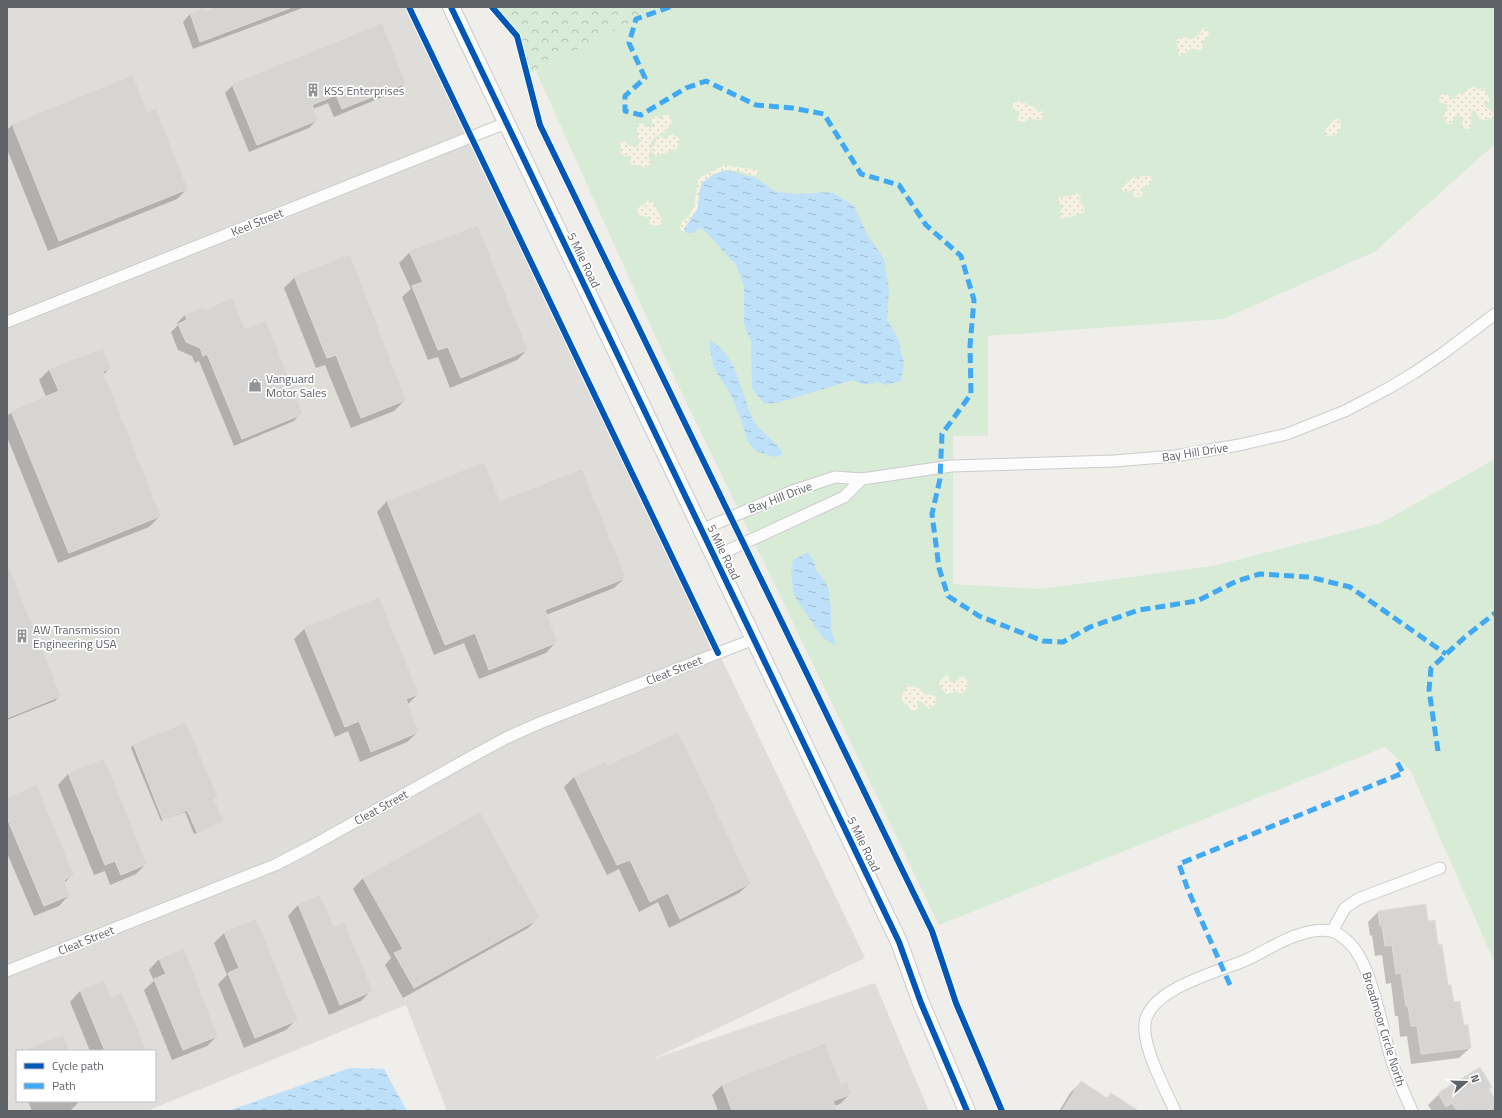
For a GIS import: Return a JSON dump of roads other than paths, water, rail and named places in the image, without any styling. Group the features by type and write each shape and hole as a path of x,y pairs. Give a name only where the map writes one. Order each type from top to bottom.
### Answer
{"street":[{"name":"5 Mile Road","path":"451,7 700,530 900,942 921,1003 967,1111"},
{"name":"Keel Street","path":"7,322 506,123"},
{"name":"Bay Hill Drive","path":"700,530 790,492 835,477 862,479 951,466 1114,461 1175,456 1239,445 1288,434 1345,411 1414,373 1495,314"},
{"name":"Bay Hill Drive","path":"714,557 844,497 862,479"},
{"name":"Cleat Street","path":"7,971 275,864 308,848 506,738 542,722 754,639"},
{"path":"1175,1111 1147,1043 1145,1022 1151,1007 1179,986 1246,960 1297,935 1319,931 1332,931 1345,908 1358,899 1440,868"},
{"name":"Broadmoor Circle North","path":"1332,931 1348,941 1364,964 1397,1078 1412,1111"}],"water":[{"path":"726,170 758,179 776,192 797,194 832,192 854,206 867,234 884,259 889,289 887,320 898,338 904,364 901,381 886,385 877,382 864,385 853,380 777,403 765,404 752,389 751,341 744,324 744,286 736,265 704,230 698,228 693,233 686,233 684,229 698,208 699,194 702,183 714,174"},
{"path":"710,341 720,347 733,366 756,424 778,446 783,454 775,457 764,454 755,450 748,442 731,395 714,368 710,351"},
{"path":"808,552 814,561 816,570 825,581 829,591 831,629 836,646 823,638 800,605 793,592 791,570 793,560"},
{"path":"350,1068 384,1069 407,1111 228,1111"}],"place":[{"name":"KSS Enterprises","path":"313,90"},
{"name":"Vanguard Motor Sales","path":"255,385"},
{"name":"AW Transmission Engineering USA","path":"22,636"}]}
